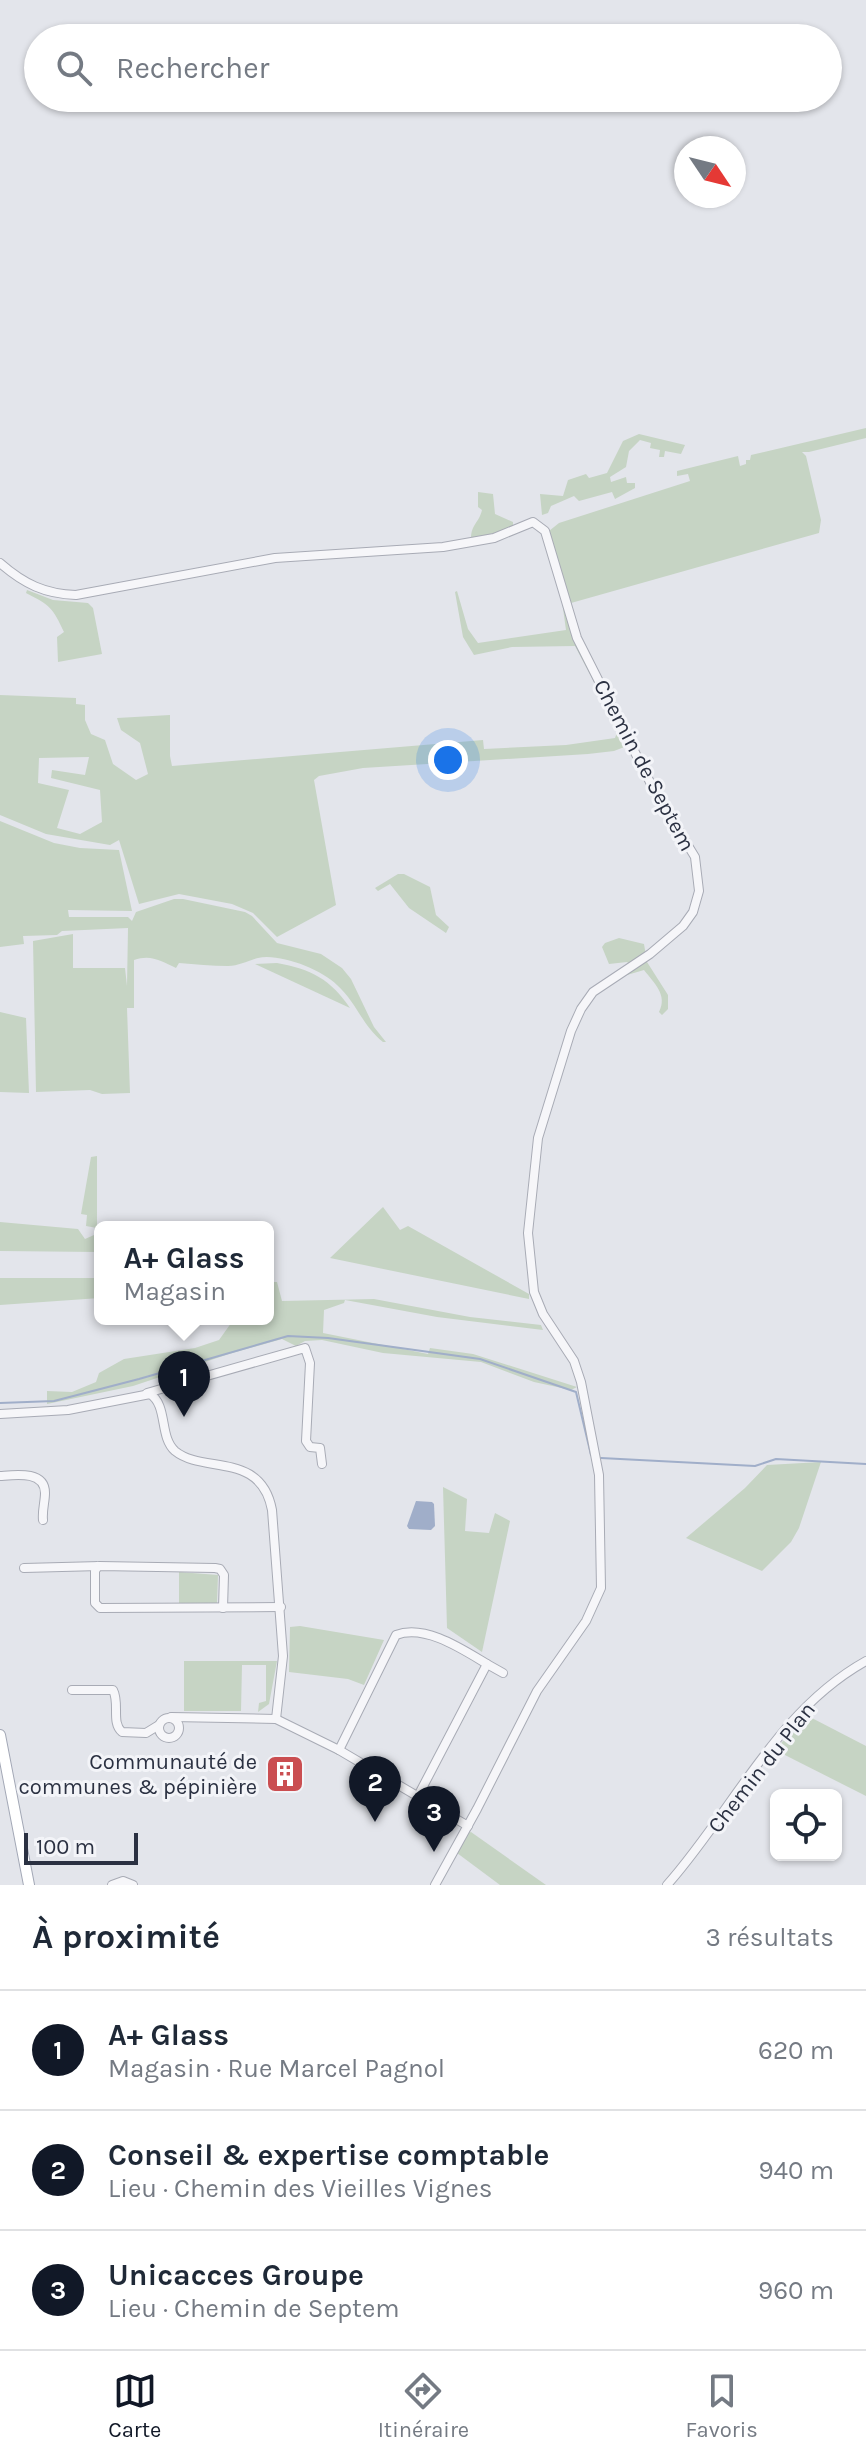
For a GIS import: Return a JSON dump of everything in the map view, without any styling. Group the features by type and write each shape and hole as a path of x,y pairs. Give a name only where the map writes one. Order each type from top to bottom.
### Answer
{"main road":[{"path":"0,1735 29,1885"}],"street":[{"name":"Chemin de Septem","path":"4,567 45,592 76,595 275,558 443,547 494,538 533,522 538,523 545,531 577,638 654,790 695,857 699,891 693,912 683,926 650,954 593,992 581,1009 571,1031 538,1138 528,1233 532,1280 537,1304 574,1361 581,1382 599,1475 601,1588 586,1621 537,1691 435,1885"},
{"path":"0,577 4,567"},
{"path":"0,1414 68,1410 146,1394 305,1348 309,1355 306,1441 309,1446 320,1448 322,1464"},
{"path":"146,1394 157,1400 169,1443 175,1450 190,1457 234,1467 267,1493 272,1510 283,1656 276,1719"},
{"path":"0,1476 29,1475 39,1480 45,1489 43,1520"},
{"path":"98,1566 95,1571 95,1603 100,1608 281,1607"},
{"path":"24,1568 220,1569 224,1575 223,1608"},
{"path":"339,1750 396,1635 406,1633 444,1639 503,1673"},
{"name":"Chemin du Plan","path":"667,1885 690,1859 750,1773 797,1716 830,1684 866,1661"},
{"path":"418,1796 487,1664"},
{"path":"72,1690 113,1690 116,1695 117,1726 122,1732 146,1733 171,1717 276,1719 339,1750 468,1826"},
{"path":"159,1725 159,1732 164,1737 174,1737 179,1728 177,1721 171,1717"},
{"path":"116,1883 133,1885"}],"green space":[{"path":"866,428 866,438 802,452 806,456 821,520 819,533 571,603 549,531 559,523 690,481 688,474 677,476 677,471 738,456 740,466 750,460 751,455"},
{"path":"639,434 685,445 681,454 665,451 664,457 659,457 660,450 650,448 651,443 640,440 629,451 626,467 610,477 611,482 626,477 627,483 635,483 635,488 615,499 612,492 579,501 574,496 551,506 548,513 542,515 540,494 563,496 568,480 586,474 589,478 607,473 623,441"},
{"path":"478,492 493,494 495,514 513,522 513,528 471,539 482,510 478,507"},
{"path":"27,590 53,600 88,603 93,608 102,654 58,662 57,637 64,632 50,608 26,593"},
{"path":"455,592 468,629 478,643 566,630 562,601 627,746 588,754 363,768 319,776 314,780 336,905 277,937 253,913 232,904 179,894 139,904 119,840 110,845 46,834 0,815 0,695 76,698 76,704 85,705 85,720 91,734 105,740 113,764 136,780 148,774 140,743 121,730 117,718 170,715 172,766 483,740 484,749 566,745 615,738 618,730 616,724 575,646 512,647 474,655 463,637","holes":["89,757 85,775 52,770 51,778 100,790 102,822 80,834 57,828 69,790 38,783 39,758"]},
{"path":"0,821 54,843 119,850 132,911 68,910 69,917 128,917 132,921 136,912 174,899 245,912 277,943 321,954 342,968 351,979 374,1027 386,1042 369,1028 337,985 321,973 299,964 267,957 232,966 179,963 176,968 156,959 140,958 134,960 134,1008 127,1008 130,1093 102,1094 90,1090 36,1092 33,941 73,934 73,968 125,968 127,986 128,928 23,936 24,944 0,947"},
{"path":"398,874 430,887 436,915 449,927 446,933 409,908 390,884 378,891 375,888"},
{"path":"619,938 644,944 647,962 668,995 668,1009 662,1015 659,1012 661,995 644,970 627,975 625,973 632,966 627,962 609,964 602,947"},
{"path":"277,963 300,968 319,977 350,1008 255,964"},
{"path":"0,1012 26,1018 29,1093 0,1092"},
{"path":"97,1156 97,1221 94,1221 94,1227 86,1226 87,1215 81,1214 91,1157"},
{"path":"383,1207 400,1230 408,1226 529,1294 529,1299 330,1258"},
{"path":"0,1222 78,1229 85,1239 94,1235 94,1252 0,1251"},
{"path":"0,1278 94,1278 94,1298 0,1305"},
{"path":"274,1282 277,1282 282,1301 374,1299 470,1317 541,1325 543,1330 437,1317 345,1300 324,1310 323,1333 428,1354 430,1348 473,1354 577,1387 571,1390 534,1382 481,1362 383,1353 322,1340 305,1341 296,1346 282,1339 133,1386 47,1404 47,1391 72,1392 96,1382 99,1373 124,1359 195,1348 219,1340 230,1325 274,1325"},
{"path":"821,1462 799,1528 791,1542 762,1571 686,1538 767,1465"},
{"path":"443,1487 467,1499 465,1531 489,1533 495,1513 510,1521 482,1652 447,1628"},
{"path":"179,1572 218,1575 217,1603 179,1604"},
{"path":"290,1627 384,1640 364,1685 348,1679 289,1672"},
{"path":"184,1661 277,1661 269,1704 258,1712 259,1703 266,1701 266,1665 242,1665 241,1711 184,1711"},
{"path":"806,1715 866,1746 866,1796 775,1750"},
{"path":"471,1832 546,1885 500,1885 457,1853"}],"water":[{"path":"416,1501 434,1504 435,1526 431,1530 409,1529 407,1526"}],"waterway":[{"path":"0,1403 54,1401 288,1336 328,1338 480,1359 576,1392 591,1455"},
{"path":"601,1458 755,1466 776,1459 866,1464"}],"place":[{"name":"A+ Glass","path":"184,1417"},
{"name":"Communauté de communes & pépinière","path":"285,1774"},
{"name":"Conseil & expertise comptable","path":"375,1822"},
{"name":"Unicacces Groupe","path":"434,1852"}]}
